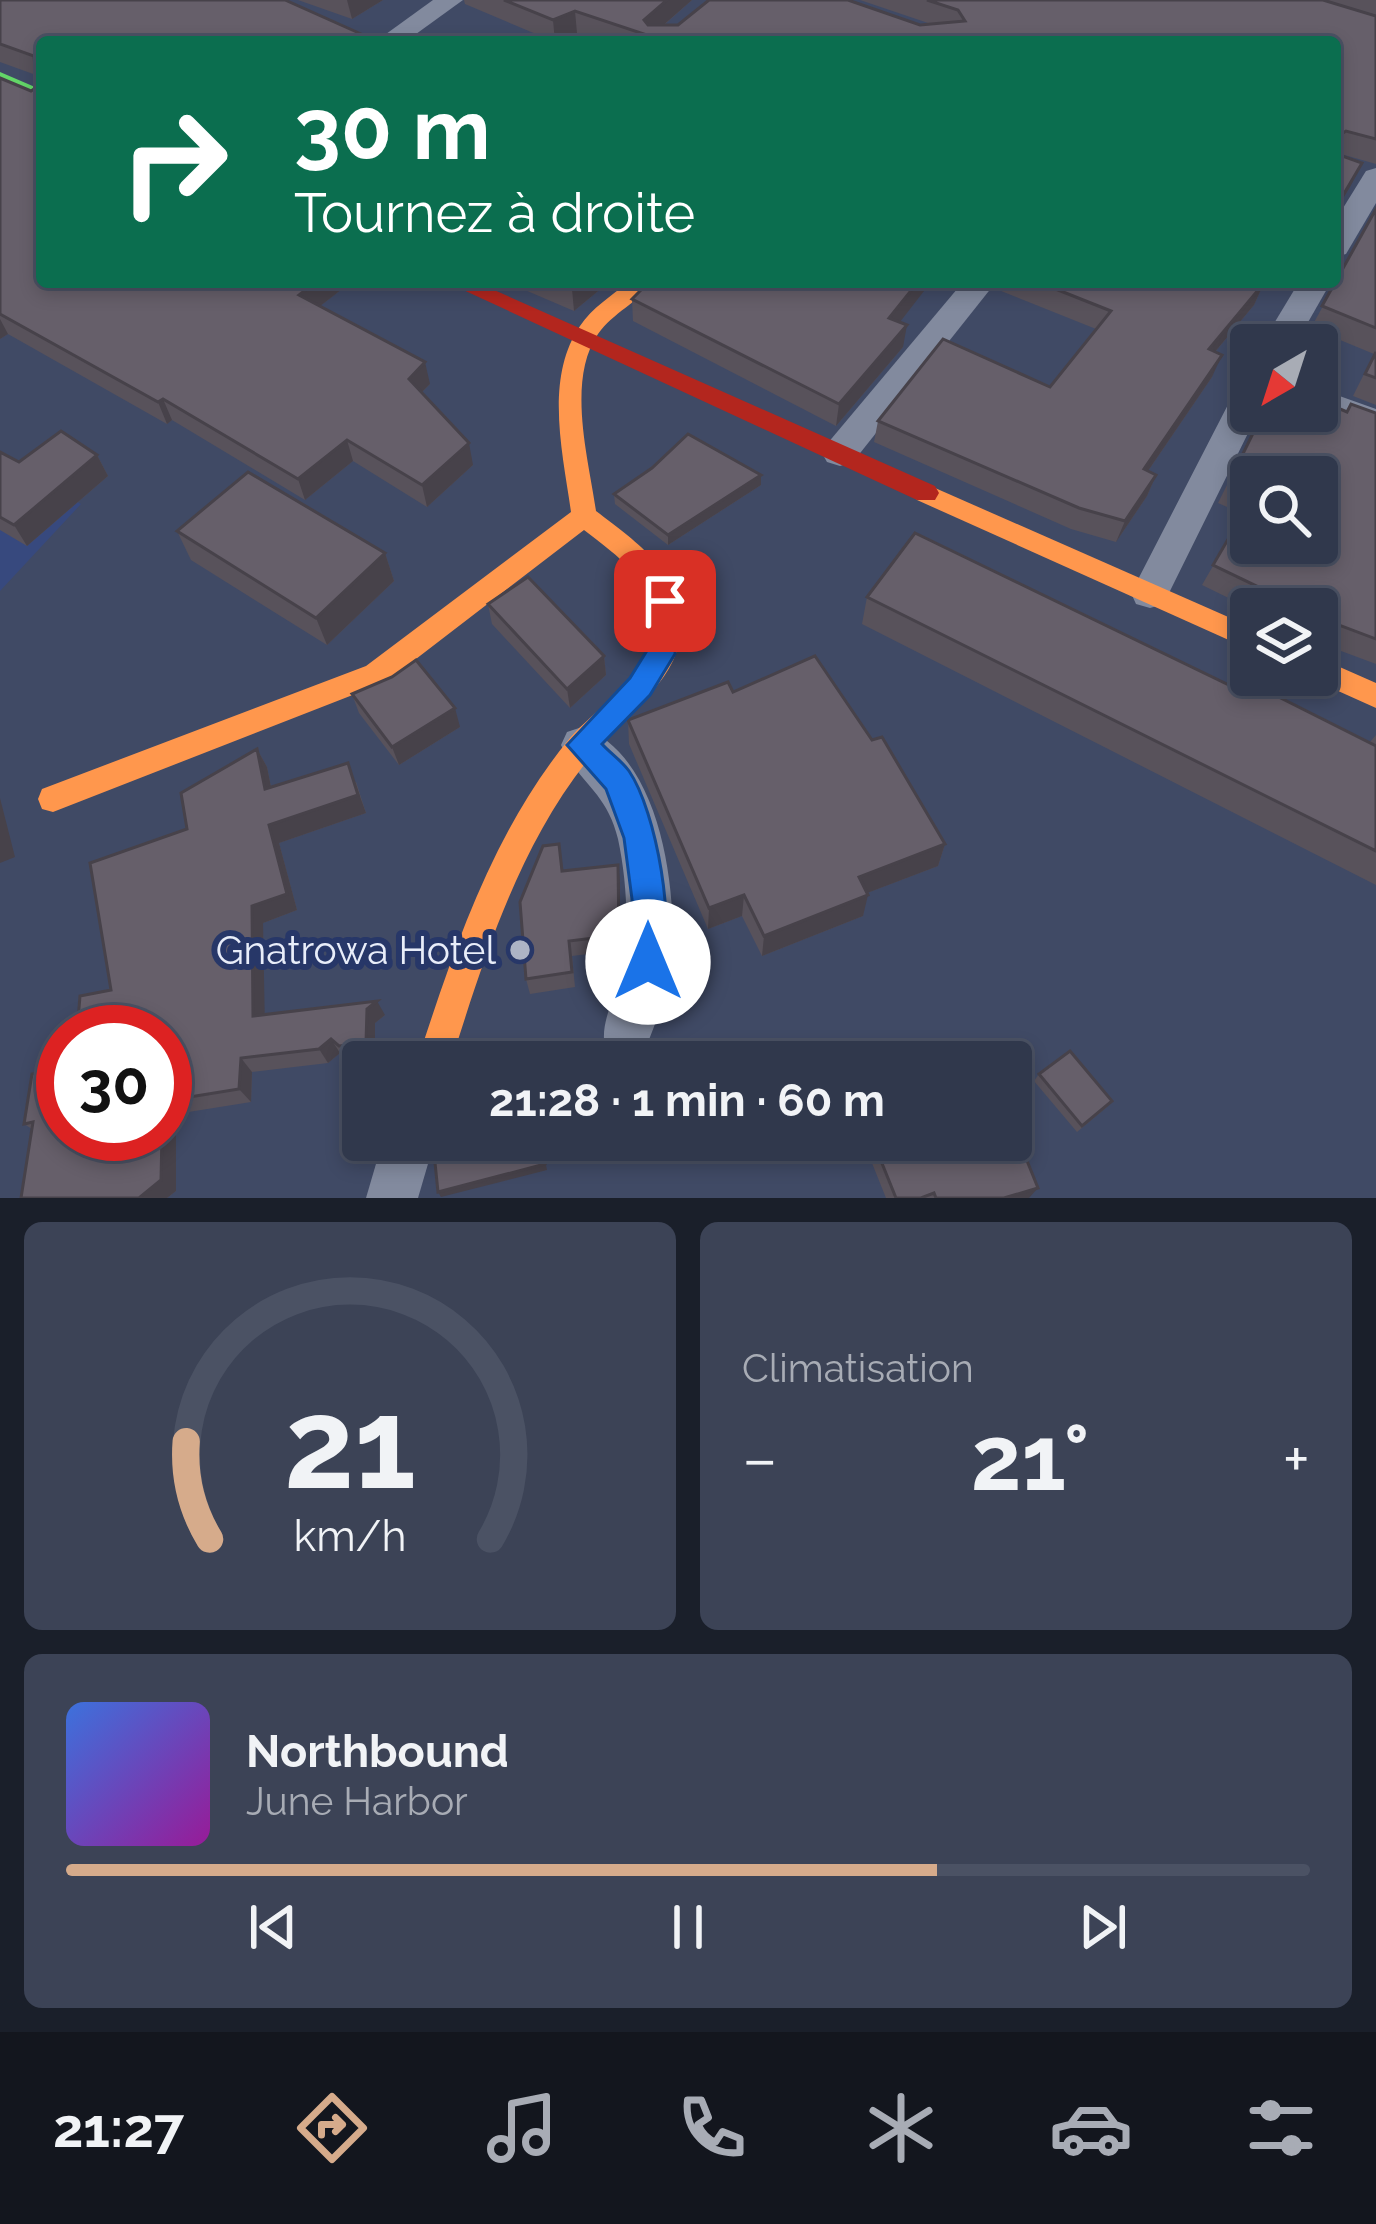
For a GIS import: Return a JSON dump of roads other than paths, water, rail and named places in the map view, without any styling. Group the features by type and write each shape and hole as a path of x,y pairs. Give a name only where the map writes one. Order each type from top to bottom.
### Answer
{"street":[{"path":"397,36 450,0"},
{"path":"0,78 36,94"},
{"path":"1341,235 1371,177"},
{"path":"471,288 1230,629"},
{"path":"441,1041 464,968 528,818 582,745 640,686 665,646 665,601 644,562 584,516 576,442 577,368 584,338 638,288"},
{"path":"840,453 975,288"},
{"path":"1290,324 1311,288"},
{"path":"1338,408 1376,422"},
{"path":"1150,593 1232,432"},
{"path":"53,799 376,674 584,516"},
{"path":"1338,679 1376,696"},
{"path":"582,745 618,781 640,838 648,899 648,962 625,1040"},
{"path":"392,1198 403,1161"}],"place":[{"name":"Gnatrowa Hotel","path":"520,950"}]}
